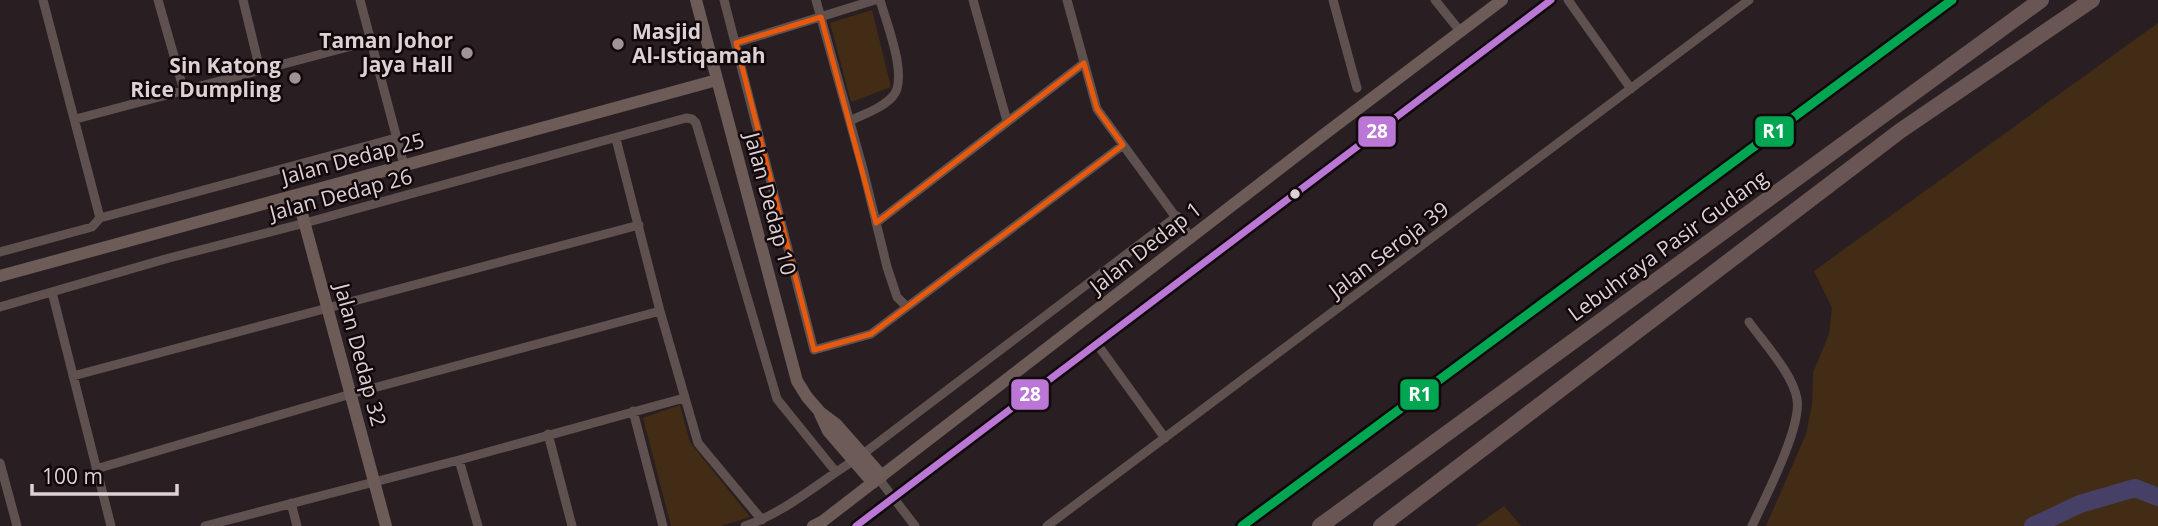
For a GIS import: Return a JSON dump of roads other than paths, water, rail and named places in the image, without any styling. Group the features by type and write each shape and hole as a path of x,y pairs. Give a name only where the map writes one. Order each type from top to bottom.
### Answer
{"highway":[{"name":"Lebuhraya Pasir Gudang","path":"1321,526 2041,0"},
{"path":"1381,526 1900,131 2092,0"}],"main road":[{"name":"Jalan Dedap 10","path":"696,0 797,381 820,412 828,431 878,479"},
{"name":"Jalan Dedap 1","path":"813,526 1502,0"},
{"name":"Jalan Dedap 25","path":"0,276 717,80"},
{"name":"Jalan Dedap 32","path":"297,195 386,526"}],"street":[{"path":"43,0 100,218"},
{"path":"159,0 184,91"},
{"path":"243,0 260,70"},
{"path":"360,0 404,165"},
{"path":"724,0 814,350 871,334 1123,145"},
{"path":"816,0 887,267 897,297 907,307"},
{"path":"736,43 878,0 899,70 899,86 896,94 887,102 850,121"},
{"path":"973,0 1007,121"},
{"path":"1067,0 1097,109 1191,238"},
{"path":"1333,0 1357,88"},
{"path":"1435,0 1460,31"},
{"path":"856,526 1551,0"},
{"path":"1569,0 1631,89"},
{"name":"Jalan Seroja 39","path":"1048,526 1749,0"},
{"path":"76,119 382,38"},
{"path":"876,223 1084,63"},
{"name":"Jalan Dedap 26","path":"0,307 169,258 686,118 692,119 696,123 777,399 836,472"},
{"path":"0,252 92,228 100,218 396,138"},
{"path":"616,139 660,311 698,443 762,520"},
{"path":"745,526 762,520 802,496 858,457 1177,216"},
{"path":"73,376 639,225"},
{"path":"52,292 111,526"},
{"path":"96,468 351,394 660,311"},
{"path":"1749,322 1791,381 1798,401 1795,426 1752,526"},
{"path":"1097,344 1166,438"},
{"path":"206,526 684,398"},
{"path":"633,411 663,526"},
{"path":"548,434 572,526"},
{"path":"459,460 478,526"},
{"path":"0,463 2,483 17,526"},
{"path":"878,479 915,526"},
{"path":"291,503 297,526"}],"waterway":[{"path":"2033,526 2080,504 2135,488 2158,497"}],"place":[{"name":"Masjid Al-Istiqamah","path":"618,44"},
{"name":"Taman Johor Jaya Hall","path":"467,53"},
{"name":"Sin Katong Rice Dumpling","path":"295,78"}]}
